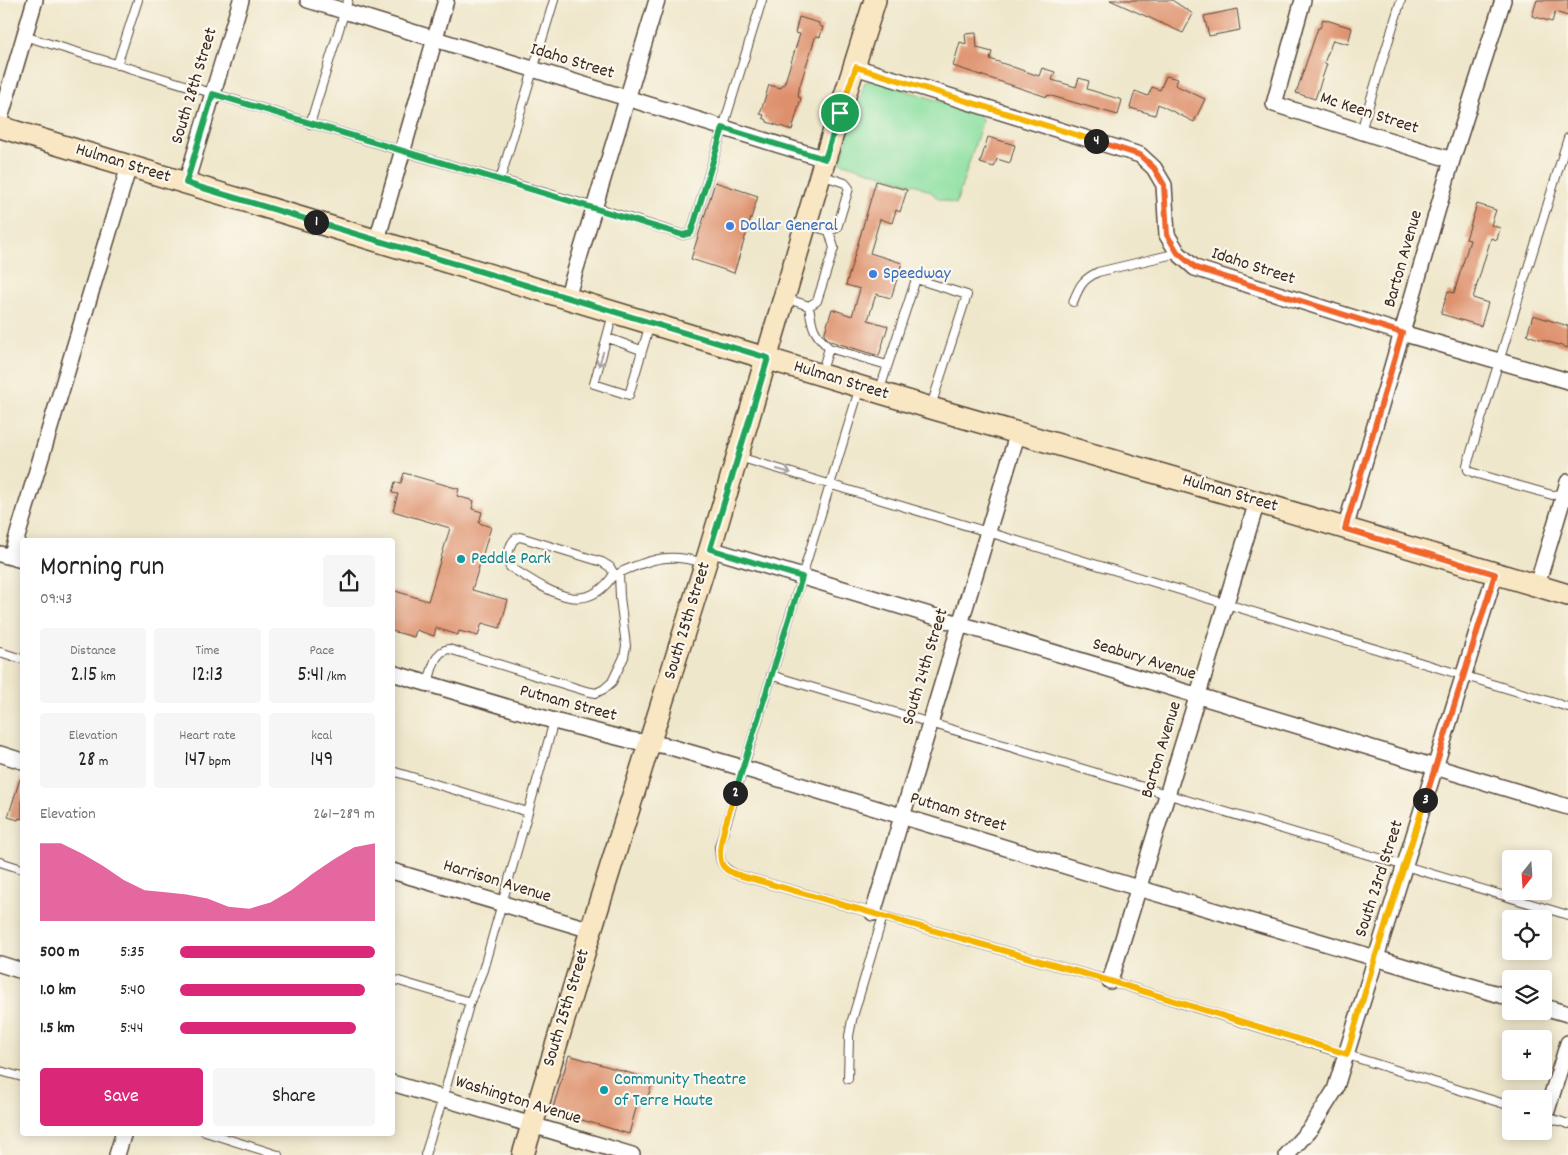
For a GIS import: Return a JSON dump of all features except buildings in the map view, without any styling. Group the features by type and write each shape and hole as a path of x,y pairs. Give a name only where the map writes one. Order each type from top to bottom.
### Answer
{"street":[{"path":"0,119 35,0"},
{"name":"South 28th Street","path":"186,183 241,0"},
{"name":"Idaho Street","path":"308,0 346,6 434,38 723,128 823,167"},
{"path":"376,240 446,0"},
{"path":"567,298 657,0"},
{"name":"South 25th Street","path":"523,1155 708,556 823,167 856,67 875,0"},
{"name":"Mc Keen Street","path":"1303,0 1274,104 1452,160"},
{"name":"Barton Avenue","path":"1345,529 1452,160 1503,0"},
{"name":"Idaho Street","path":"856,67 1140,155 1154,168 1164,185 1167,235 1178,253 1196,268 1402,333 1568,381"},
{"name":"Hulman Street","path":"0,127 931,408 1257,502 1568,595"},
{"path":"11,557 128,166"},
{"name":"South 24th Street","path":"878,915 901,815 1018,432"},
{"path":"1537,586 1567,490"},
{"name":"Barton Avenue","path":"1110,981 1257,502"},
{"name":"Seabury Avenue","path":"708,556 802,577 1568,807"},
{"name":"South 23rd Street","path":"1288,1155 1322,1112 1335,1090 1495,574"},
{"name":"Putnam Street","path":"395,674 554,720 629,740 650,742 743,768 1138,888 1502,995"},
{"path":"0,754 20,760"},
{"name":"Harrison Avenue","path":"395,871 591,930"},
{"path":"0,964 20,970"},
{"path":"1552,1009 1568,1014"},
{"path":"1552,1094 1568,1043"},
{"name":"Washington Avenue","path":"395,1084 632,1155"},
{"path":"117,1155 123,1136"}],"lane":[{"path":"118,64 138,0"},
{"path":"500,180 554,0"},
{"path":"24,36 310,124 683,235 691,233 762,0"},
{"path":"1361,131 1401,0"},
{"path":"310,124 346,6"},
{"path":"1567,490 1552,495 1474,473 1468,470 1467,465 1568,138"},
{"path":"807,225 829,231 837,228 849,188 845,182 823,167"},
{"path":"809,306 816,301 834,248 829,231"},
{"path":"1074,302 1080,285 1087,278 1098,272 1178,253"},
{"path":"931,408 967,295 916,279 887,365 870,389 831,484 719,847 720,860 724,868 735,874 1110,981 1502,1103"},
{"path":"785,298 809,306"},
{"path":"809,306 812,325 817,337 829,348 887,365"},
{"path":"614,312 594,384 629,395 650,323"},
{"path":"608,338 641,350"},
{"path":"821,374 829,348"},
{"path":"738,457 1568,707"},
{"path":"428,684 437,655 444,650 450,649 586,691 596,692 604,690 612,682 624,657 626,646 616,574 602,562 520,537 516,538 513,540 506,560 510,567 552,592 565,597 578,598 598,592 604,589 616,574 650,560 668,557 708,556"},
{"path":"0,652 20,658"},
{"path":"771,675 1568,915"},
{"path":"425,1155 470,1002 483,970 554,720"},
{"path":"395,772 528,812"},
{"path":"0,862 20,868"},
{"path":"848,1079 849,1036 878,915"},
{"path":"395,981 470,1002"},
{"path":"0,1071 20,1076"},
{"path":"1552,1119 1568,1124"},
{"path":"218,1136 278,1155"}],"green space":[{"path":"873,80 977,113 981,117 982,122 956,204 939,199 931,192 919,186 840,162 865,82"}],"place":[{"name":"Dollar General","path":"730,226"},
{"name":"Speedway","path":"873,274"},
{"name":"Peddle Park","path":"461,559"},
{"name":"Community Theatre of Terre Haute","path":"604,1090"}],"route":[{"path":"856,67 1140,155 1154,168 1164,185 1167,235 1178,253 1196,268 1402,333 1345,529 1495,574 1375,958 1347,1054 1110,981 735,874 724,868 720,860 719,847 802,577 710,549 768,358 186,183 213,94 683,235 691,233 723,128 825,159 840,113 856,67"}]}
